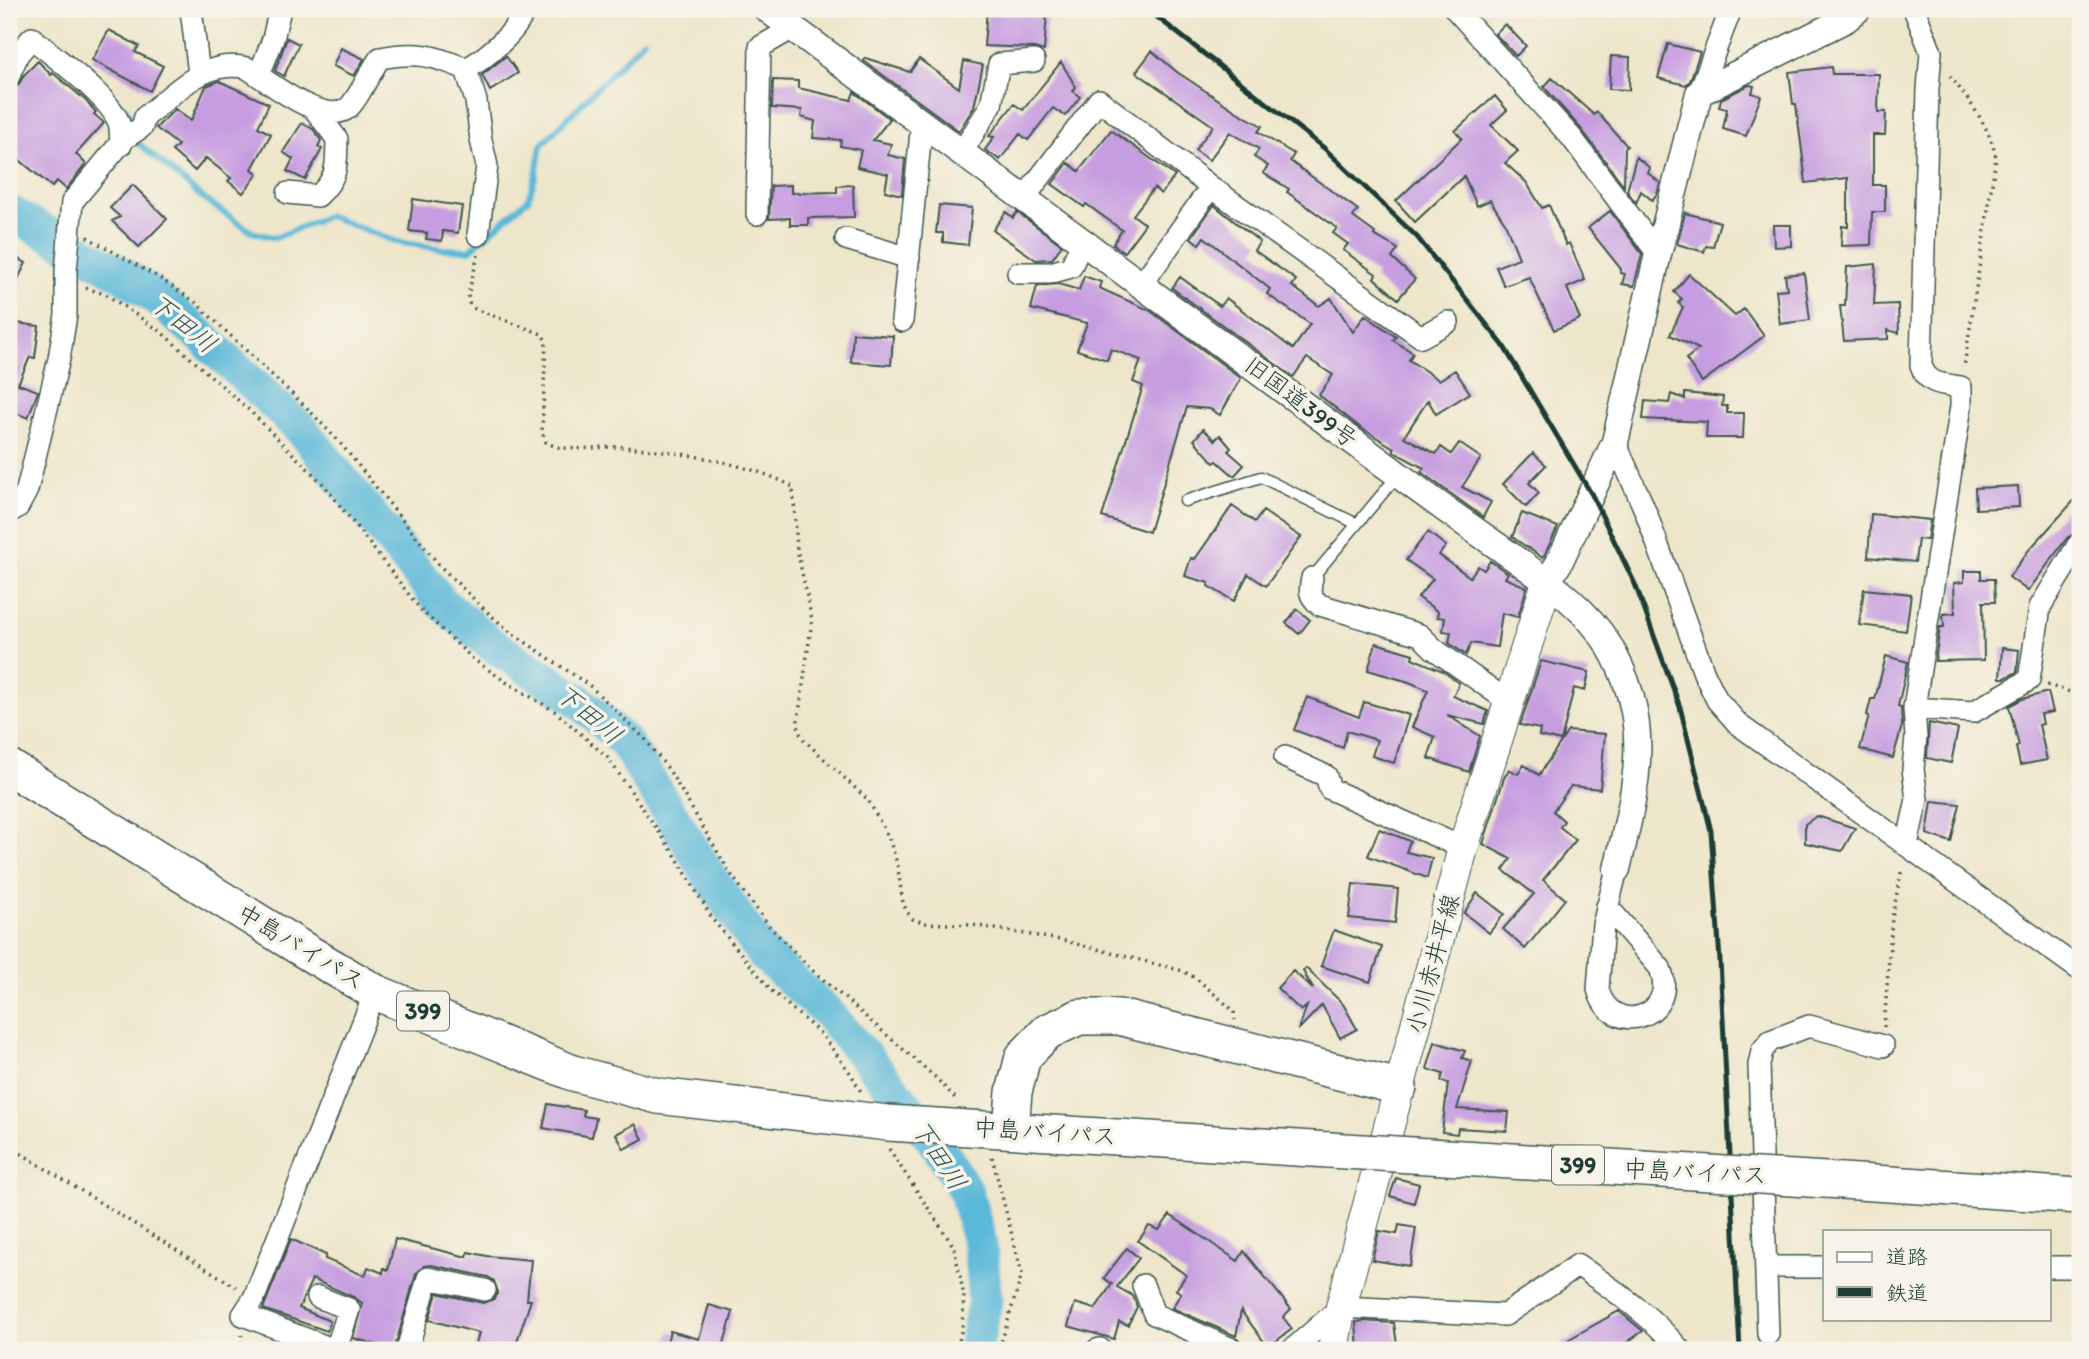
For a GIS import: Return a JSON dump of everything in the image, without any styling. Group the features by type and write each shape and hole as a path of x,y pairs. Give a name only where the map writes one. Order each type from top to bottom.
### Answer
{"highway":[{"name":"中島バイパス","path":"9,767 312,956 375,992 573,1073 658,1096 883,1122 2080,1196"},
{"path":"983,1128 1014,1092 1023,1057 1047,1032 1079,1017 1119,1017 1399,1087"}],"main road":[{"name":"小川赤井平線","path":"1333,1350 1341,1307 1463,848 1547,582"}],"street":[{"path":"191,9 199,74"},
{"path":"259,75 273,39 280,9"},
{"path":"466,69 481,61 516,26 523,17 523,9"},
{"name":"旧国道399号","path":"767,9 1547,582 1580,609 1607,643 1627,685 1636,718 1639,755 1635,792 1602,925 1598,989 1600,997 1611,1012 1637,1018 1653,1010 1659,1003 1663,995 1663,977 1660,968 1607,906"},
{"path":"1455,9 1572,138 1658,254"},
{"path":"1547,582 1570,540 1615,442 1658,254 1699,93 1731,9"},
{"path":"1699,93 1846,19 1858,9"},
{"path":"1907,845 1917,799 1913,769 1916,737 1914,708 1961,406 1961,387 1932,382 1924,375 1921,365 1931,52 1914,9"},
{"path":"757,214 760,47 793,28"},
{"path":"9,76 18,54 32,38 94,91 110,108 129,136"},
{"path":"9,512 18,507 32,476 59,359 66,315 72,202 145,117 199,74 220,65 247,68 315,110 331,114 347,109 380,58 410,53 435,56 466,69 476,101 487,166 478,244"},
{"path":"962,152 991,105 999,64 1034,61"},
{"path":"1025,197 1100,100 1211,187 1420,337 1448,322"},
{"path":"288,193 318,196 331,184 336,166 337,139 315,110"},
{"path":"902,321 922,122"},
{"path":"1142,284 1211,187"},
{"path":"846,239 909,258"},
{"path":"1018,273 1051,273 1071,267 1083,240"},
{"path":"1615,442 1645,510 1704,673 1717,700 1740,725 2080,970"},
{"path":"1914,708 1973,712 2028,680 2040,607 2078,545"},
{"path":"1312,578 1309,591 1312,599 1320,605 1420,635 1434,649 1508,702"},
{"path":"1285,757 1326,776 1330,789 1463,848"},
{"path":"318,1297 349,1309 335,1350 243,1315 254,1298 375,992"},
{"path":"1768,1334 1759,1065 1762,1051 1770,1041 1809,1026 1883,1046"},
{"path":"1292,1350 1341,1307 1505,1315 1578,1265 1639,1308 1680,1350"},
{"path":"1766,1267 1823,1267"},
{"path":"2050,1267 2080,1267"},
{"path":"407,1350 428,1278 485,1290"},
{"path":"1143,1285 1154,1314 1234,1350"}],"lane":[{"path":"1312,578 1398,475"},
{"path":"1185,501 1261,477 1357,524"}],"path":[{"path":"1931,52 1978,112 1992,136 1996,157 1961,387"},
{"path":"69,232 158,277 195,302 341,444 440,566 485,610 509,631 590,685 645,738 669,770 730,873 770,927 811,969 935,1077 983,1128 1022,1274 999,1350"},
{"path":"478,244 468,303 475,309 542,334 546,341 548,349 542,432 546,442 561,449 624,447 688,455 777,478 793,487 797,549 812,620 798,721 800,732 806,741 869,800 889,838 897,863 906,912 913,919 925,923 972,925 1061,940 1182,971 1197,979 1234,1011 1237,1046"},
{"path":"67,277 107,295 160,331 247,408 324,485 421,610 474,659 556,712 608,758 674,855 713,920 772,990 822,1035 883,1122 890,1150 954,1247 964,1296 962,1328 957,1350"},
{"path":"2028,680 2080,695"},
{"path":"1883,1046 1892,918 1907,845"},
{"path":"9,1146 254,1298"}],"building":[{"path":"987,9 1047,14 1044,51 1034,48 984,46"},
{"path":"1505,24 1526,46 1516,56 1495,34"},
{"path":"109,30 139,46 135,52 163,66 150,91 92,60"},
{"path":"287,38 299,44 284,76 275,71"},
{"path":"1668,44 1700,52 1690,81 1686,85 1658,78"},
{"path":"341,48 364,59 354,76 333,66"},
{"path":"1152,51 1177,72 1262,126 1258,132 1294,154 1290,161 1358,210 1353,217 1375,233 1374,235 1398,249 1392,258 1415,279 1398,299 1374,278 1376,274 1343,250 1348,244 1333,233 1337,228 1287,192 1289,189 1263,173 1268,166 1254,157 1259,149 1230,132 1209,160 1195,150 1213,126 1136,72"},
{"path":"506,56 518,73 490,91 482,75"},
{"path":"1611,56 1630,57 1629,90 1609,89"},
{"path":"865,58 910,72 919,59 959,88 964,61 983,65 974,107 959,131 864,61"},
{"path":"38,61 51,75 53,73 84,99 104,123 76,154 86,164 66,189 57,181 52,187 16,157 19,153 9,144 9,89 18,86 24,75"},
{"path":"1061,62 1076,87 1073,91 1080,97 1065,116 1053,108 1028,140 1020,134 1000,160 985,150 994,137 989,136 1014,104 1023,110"},
{"path":"1831,67 1832,74 1879,74 1878,112 1886,112 1885,135 1873,135 1873,185 1885,185 1885,212 1872,212 1871,245 1841,246 1842,226 1848,227 1848,178 1806,183 1789,72"},
{"path":"1552,78 1594,115 1597,112 1627,146 1624,186 1582,130 1544,87"},
{"path":"773,80 798,81 798,88 851,100 854,92 890,119 873,140 891,144 888,155 905,159 902,195 885,191 888,174 857,167 861,150 840,146 841,140 813,138 815,121 801,117 802,110 772,108"},
{"path":"219,81 269,104 258,127 271,134 252,169 258,174 243,193 228,181 231,178 206,158 195,171 172,151 178,145 156,128 175,109 191,121 206,86"},
{"path":"1749,85 1754,86 1752,93 1761,96 1746,136 1723,129 1727,109 1719,107 1721,99"},
{"path":"1495,96 1507,110 1491,125 1518,151 1505,163 1526,182 1542,208 1549,205 1585,280 1567,288 1580,319 1554,330 1529,277 1504,286 1496,267 1519,258 1505,223 1490,200 1477,206 1464,176 1415,222 1396,201 1462,138 1455,131"},
{"path":"302,123 313,129 321,140 318,147 322,149 305,180 287,171 293,159 283,152"},
{"path":"1111,130 1175,176 1161,194 1154,188 1133,215 1145,224 1124,252 1113,244 1122,230 1052,184 1068,163 1079,171"},
{"path":"1636,157 1650,168 1648,173 1660,183 1652,200 1641,191 1636,203 1627,191"},
{"path":"133,185 167,219 139,247 112,221 120,217 110,208"},
{"path":"791,185 791,193 837,192 837,186 853,185 854,217 808,218 808,225 790,225 790,218 769,219 771,186"},
{"path":"413,199 462,206 458,233 443,231 442,241 426,239 427,233 409,231"},
{"path":"939,205 972,208 968,245 943,242 943,233 936,233"},
{"path":"1214,205 1260,242 1254,250 1296,280 1292,286 1319,306 1331,298 1353,332 1365,315 1396,337 1393,340 1413,353 1409,360 1439,380 1455,370 1470,393 1436,414 1428,400 1404,437 1436,454 1441,447 1451,454 1459,443 1481,458 1462,487 1491,502 1483,517 1421,472 1424,468 1394,452 1394,448 1361,428 1319,395 1333,375 1307,358 1293,377 1172,288 1180,277 1220,306 1226,298 1293,349 1310,324 1267,294 1270,289 1204,237 1199,244 1191,238"},
{"path":"1610,211 1642,254 1634,286 1622,284 1625,274 1620,273 1621,269 1588,228"},
{"path":"1006,212 1013,218 1017,212 1062,245 1052,259 1036,260 993,230"},
{"path":"1685,213 1720,222 1713,247 1706,246 1704,252 1677,244"},
{"path":"1773,225 1791,225 1791,246 1774,247"},
{"path":"9,254 26,263 9,297"},
{"path":"1876,264 1874,305 1898,304 1899,333 1888,330 1888,339 1844,341 1840,306 1845,306 1847,267"},
{"path":"1804,273 1810,320 1780,324 1776,290 1787,289 1785,275"},
{"path":"1689,274 1735,316 1744,309 1764,336 1702,382 1686,359 1699,349 1670,335 1683,307 1678,303 1682,299 1674,292"},
{"path":"1084,276 1101,282 1099,288 1149,310 1241,378 1220,415 1210,409 1187,407 1149,532 1102,517 1143,386 1133,382 1141,360 1111,349 1107,360 1077,350 1087,323 1031,309 1037,286 1058,284 1079,290"},
{"path":"9,322 39,326 35,358 30,357 18,384 38,391 28,418 9,410"},
{"path":"853,333 893,336 891,365 851,362"},
{"path":"1685,393 1723,397 1722,406 1727,406 1727,413 1744,413 1743,438 1706,438 1707,422 1643,419 1645,401 1669,403 1671,394 1685,399"},
{"path":"1203,429 1215,440 1220,435 1231,448 1228,451 1244,465 1234,476 1217,461 1214,463 1194,440"},
{"path":"1533,453 1546,465 1529,483 1539,493 1526,507 1503,484"},
{"path":"2018,486 2019,507 1976,509 1975,488"},
{"path":"2080,494 2080,530 2067,538 2028,591 2009,577 2029,550"},
{"path":"1232,506 1255,522 1263,511 1301,537 1266,586 1248,574 1234,601 1208,586 1209,583 1185,576 1191,558 1195,559"},
{"path":"1522,513 1558,527 1543,558 1512,537"},
{"path":"1871,514 1930,520 1927,540 1918,539 1915,562 1868,557"},
{"path":"1428,532 1446,546 1439,555 1470,577 1478,566 1484,570 1490,561 1508,573 1505,578 1527,587 1518,617 1502,613 1497,647 1471,643 1466,655 1449,643 1451,632 1443,631 1445,618 1437,617 1438,612 1418,597 1433,579 1406,560"},
{"path":"1964,571 1981,571 1981,579 1994,579 1995,602 1983,602 1984,660 1935,661 1940,627 1944,627 1943,614 1955,613 1954,583 1964,582"},
{"path":"1864,589 1911,594 1906,631 1859,625"},
{"path":"1297,609 1310,620 1299,634 1286,623"},
{"path":"1376,643 1413,654 1412,658 1443,671 1459,683 1453,696 1488,711 1484,724 1447,715 1480,736 1469,772 1428,758 1435,737 1412,727 1428,690 1368,670"},
{"path":"2002,648 2019,650 2017,672 2005,678 2000,678"},
{"path":"1886,656 1908,662 1898,706 1901,707 1902,726 1893,758 1860,749 1871,699 1875,699"},
{"path":"1541,661 1589,672 1585,691 1574,688 1561,741 1539,736 1540,729 1520,725"},
{"path":"2048,692 2053,712 2041,714 2043,724 2039,725 2047,760 2020,765 2016,747 2019,746 2009,706 2022,699"},
{"path":"1307,697 1359,717 1364,702 1409,715 1394,763 1372,756 1377,740 1347,731 1343,748 1294,730"},
{"path":"1929,723 1958,729 1951,763 1927,758"},
{"path":"1568,731 1605,734 1600,789 1571,786 1553,811 1564,821 1560,827 1576,840 1543,880 1565,899 1525,949 1503,929 1534,894 1503,870 1511,859 1483,844 1509,769 1518,774 1524,765 1539,775"},
{"path":"1932,801 1960,804 1951,842 1927,834"},
{"path":"1817,816 1855,828 1842,851 1805,843 1805,824"},
{"path":"1379,829 1410,841 1406,852 1432,858 1427,878 1368,856"},
{"path":"1353,884 1398,889 1395,923 1349,918"},
{"path":"1477,893 1504,914 1489,933 1464,913"},
{"path":"1334,930 1382,947 1370,982 1321,966"},
{"path":"1306,968 1343,1004 1357,1029 1340,1038 1322,1005 1298,1030 1307,1006 1301,1011 1277,988 1293,971 1313,989 1303,971"},
{"path":"1435,1042 1465,1051 1462,1058 1472,1061 1457,1109 1509,1112 1507,1131 1458,1128 1457,1134 1442,1132 1448,1083 1441,1081 1443,1074 1427,1069"},
{"path":"548,1104 584,1110 583,1116 596,1118 592,1137 543,1128"},
{"path":"635,1124 643,1139 624,1149 616,1134"},
{"path":"1396,1178 1419,1184 1414,1203 1390,1196"},
{"path":"1170,1215 1238,1261 1244,1251 1291,1309 1283,1317 1292,1329 1268,1347 1241,1311 1236,1336 1172,1308 1181,1293 1176,1290 1186,1275 1138,1241 1149,1226 1159,1230"},
{"path":"1399,1225 1416,1228 1410,1266 1372,1260 1379,1231 1397,1234"},
{"path":"291,1239 326,1255 325,1259 365,1276 368,1267 383,1273 384,1268 388,1270 395,1239 467,1257 468,1252 531,1260 527,1300 531,1300 514,1350 474,1350 479,1333 429,1320 437,1293 483,1303 494,1299 498,1292 494,1281 488,1277 431,1265 424,1266 416,1274 394,1350 353,1338 362,1303 312,1279 299,1308 330,1321 327,1331 263,1309"},
{"path":"1127,1248 1139,1258 1117,1287 1133,1296 1137,1307 1128,1325 1119,1322 1114,1339 1068,1326 1075,1303 1095,1309 1112,1284 1104,1278"},
{"path":"709,1305 733,1312 722,1350 665,1350 670,1331 699,1339"},
{"path":"1619,1311 1643,1331 1616,1350 1550,1350"},
{"path":"1356,1322 1394,1323 1397,1345 1358,1350"}],"waterway":[{"path":"114,99 126,109 137,142 204,199 252,232 275,238 328,216 397,242 470,250 528,199 536,175 541,145 644,40"},
{"name":"下田川","path":"9,212 120,273 151,294 200,335 301,429 443,604 491,644 578,700 625,742 712,880 762,953 826,1011 891,1087 939,1147 966,1192 980,1244 985,1301 975,1350"}],"railway":[{"path":"1147,9 1324,148 1417,237 1503,345 1592,495 1635,584 1680,707 1711,831 1740,1350"}]}
